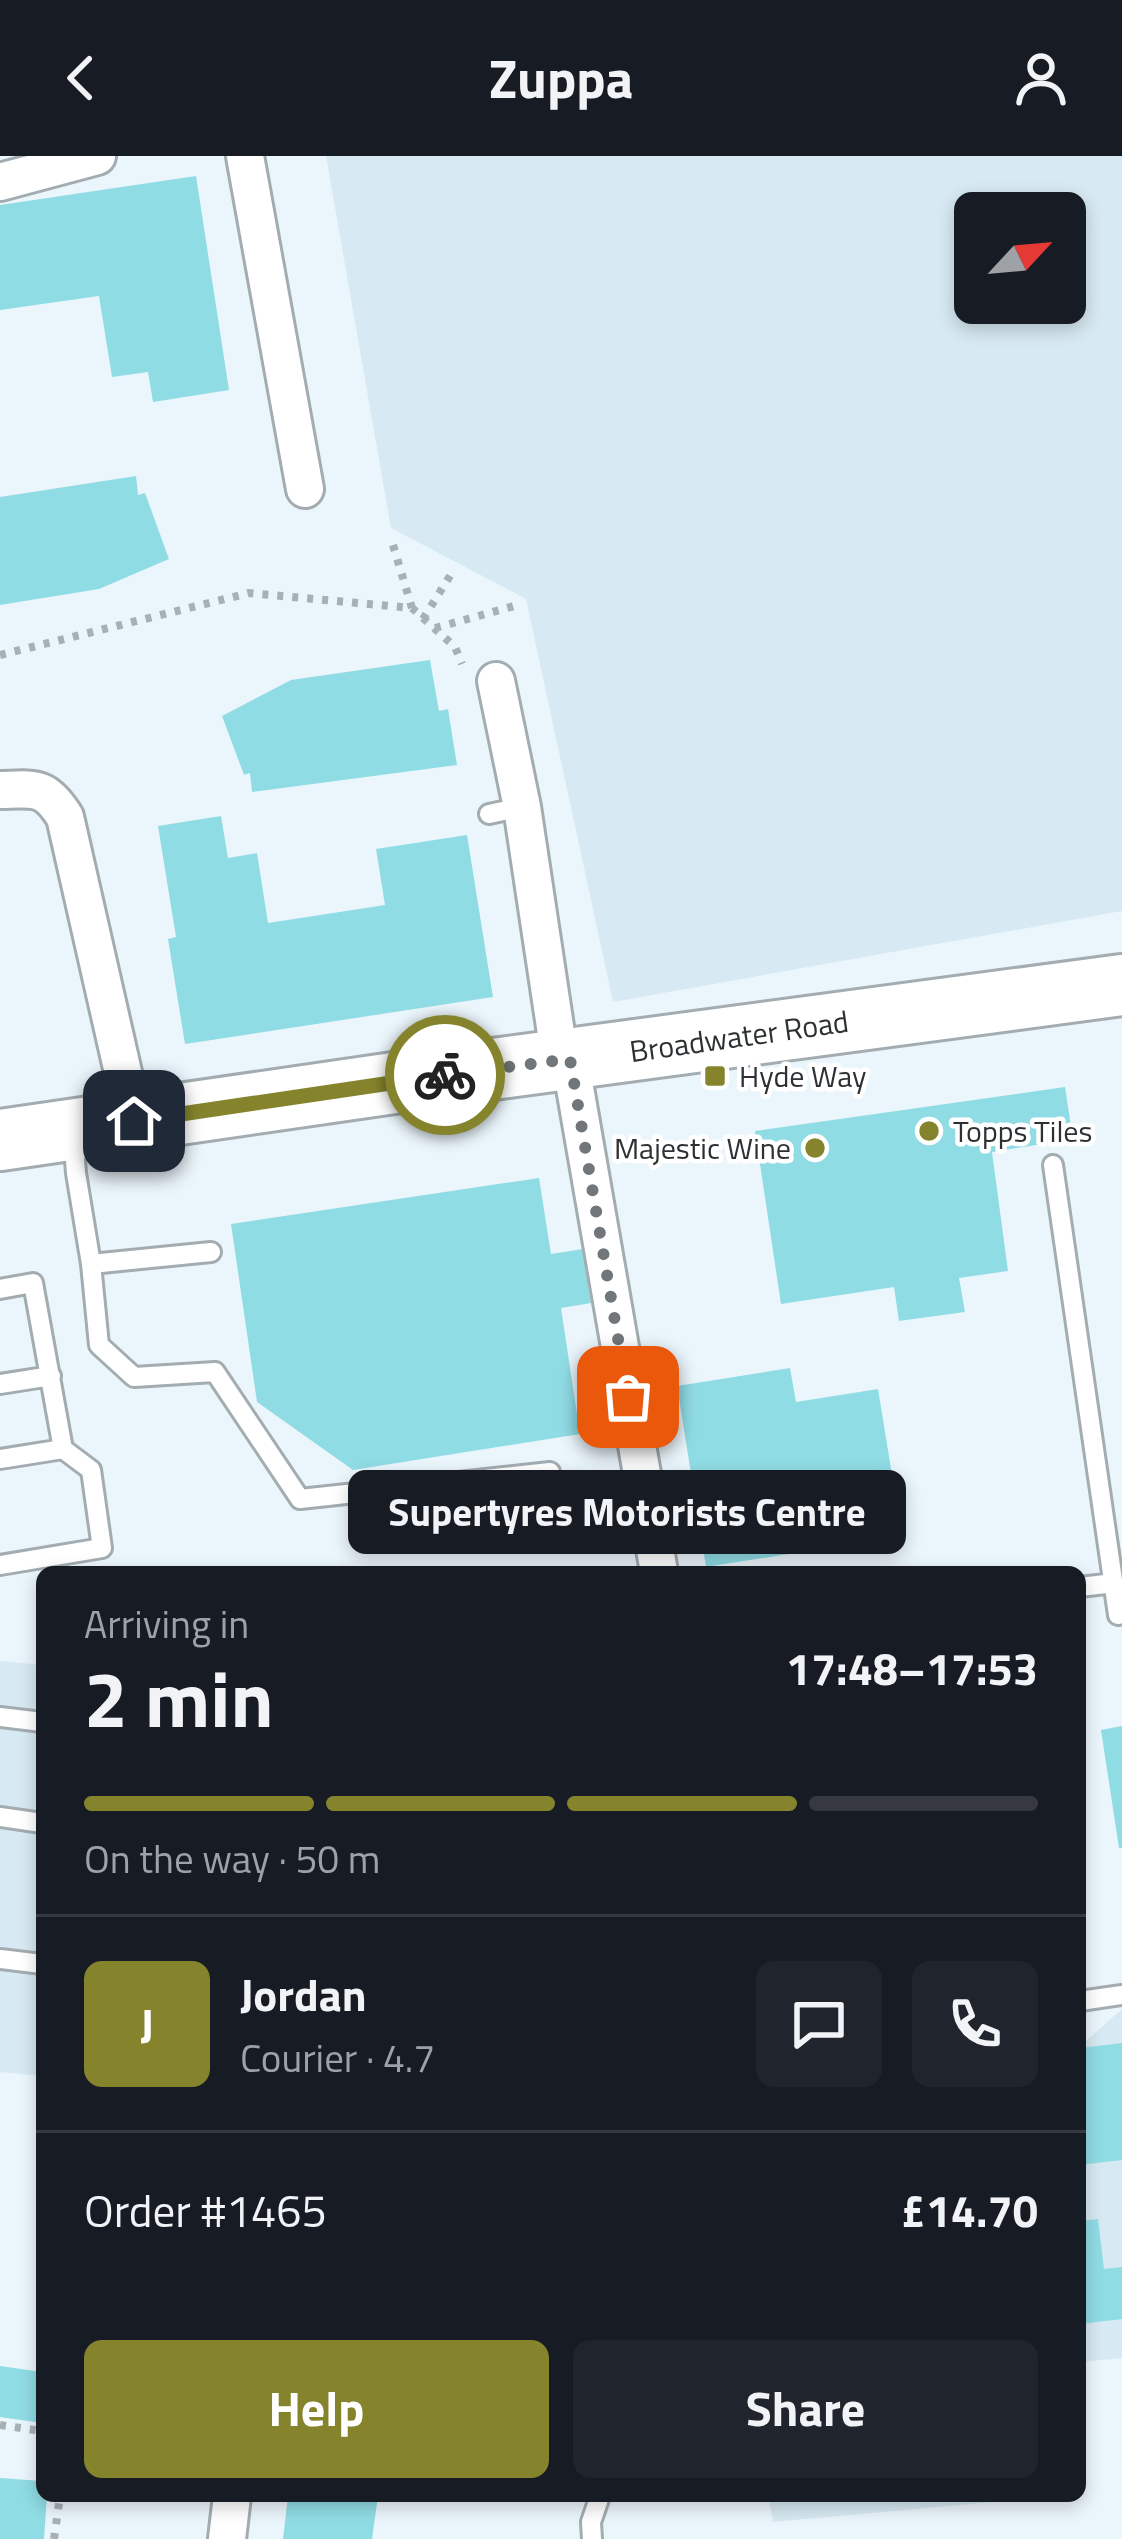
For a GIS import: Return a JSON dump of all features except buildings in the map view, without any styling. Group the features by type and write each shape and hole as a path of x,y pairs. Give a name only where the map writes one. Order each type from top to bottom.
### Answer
{"main road":[{"name":"Broadwater Road","path":"0,1140 1122,986"}],"street":[{"path":"0,182 98,156"},
{"path":"245,156 304,489"},
{"path":"496,681 506,811 565,1059 658,1566"},
{"path":"0,790 33,789 53,798 65,817 134,1121"},
{"path":"227,2539 231,2502"}],"lane":[{"path":"73,1130 99,1346 134,1377 214,1372 300,1499 550,1472"},
{"path":"1052,1165 1118,1615 1122,1614"},
{"path":"91,1264 211,1252"},
{"path":"0,1288 33,1283 63,1449 92,1470 102,1548 0,1565"},
{"path":"0,1384 51,1376"},
{"path":"0,1460 63,1449"},
{"path":"1086,1586 1114,1583"},
{"path":"0,1717 36,1721"},
{"path":"0,1817 36,1822"},
{"path":"0,1959 36,1963"},
{"path":"1086,2000 1122,1995"},
{"path":"592,2539 591,2522 598,2502"}],"path":[{"path":"394,545 412,608 454,647 467,674 496,681"},
{"path":"423,619 453,571"},
{"path":"0,655 249,593 412,608"},
{"path":"434,628 518,605"},
{"path":"0,2425 36,2430"},
{"path":"54,2539 59,2502"}],"shaded area":[{"path":"326,156 1122,156 1122,911 613,1002 526,599 391,528"},
{"path":"0,1661 36,1664 36,2075 0,2072"},
{"path":"1122,2009 1122,2358 1086,2361 1086,2040"},
{"path":"769,2502 993,2502 773,2522"}],"way so far":[{"path":"445,1075 570,1059 628,1397"}],"place":[{"name":"Hyde Way","path":"715,1076"},
{"name":"Topps Tiles","path":"929,1131"},
{"name":"Majestic Wine","path":"815,1148"},
{"name":"Supertyres Motorists Centre","path":"628,1397"}],"route":[{"path":"134,1121 445,1075"}]}
